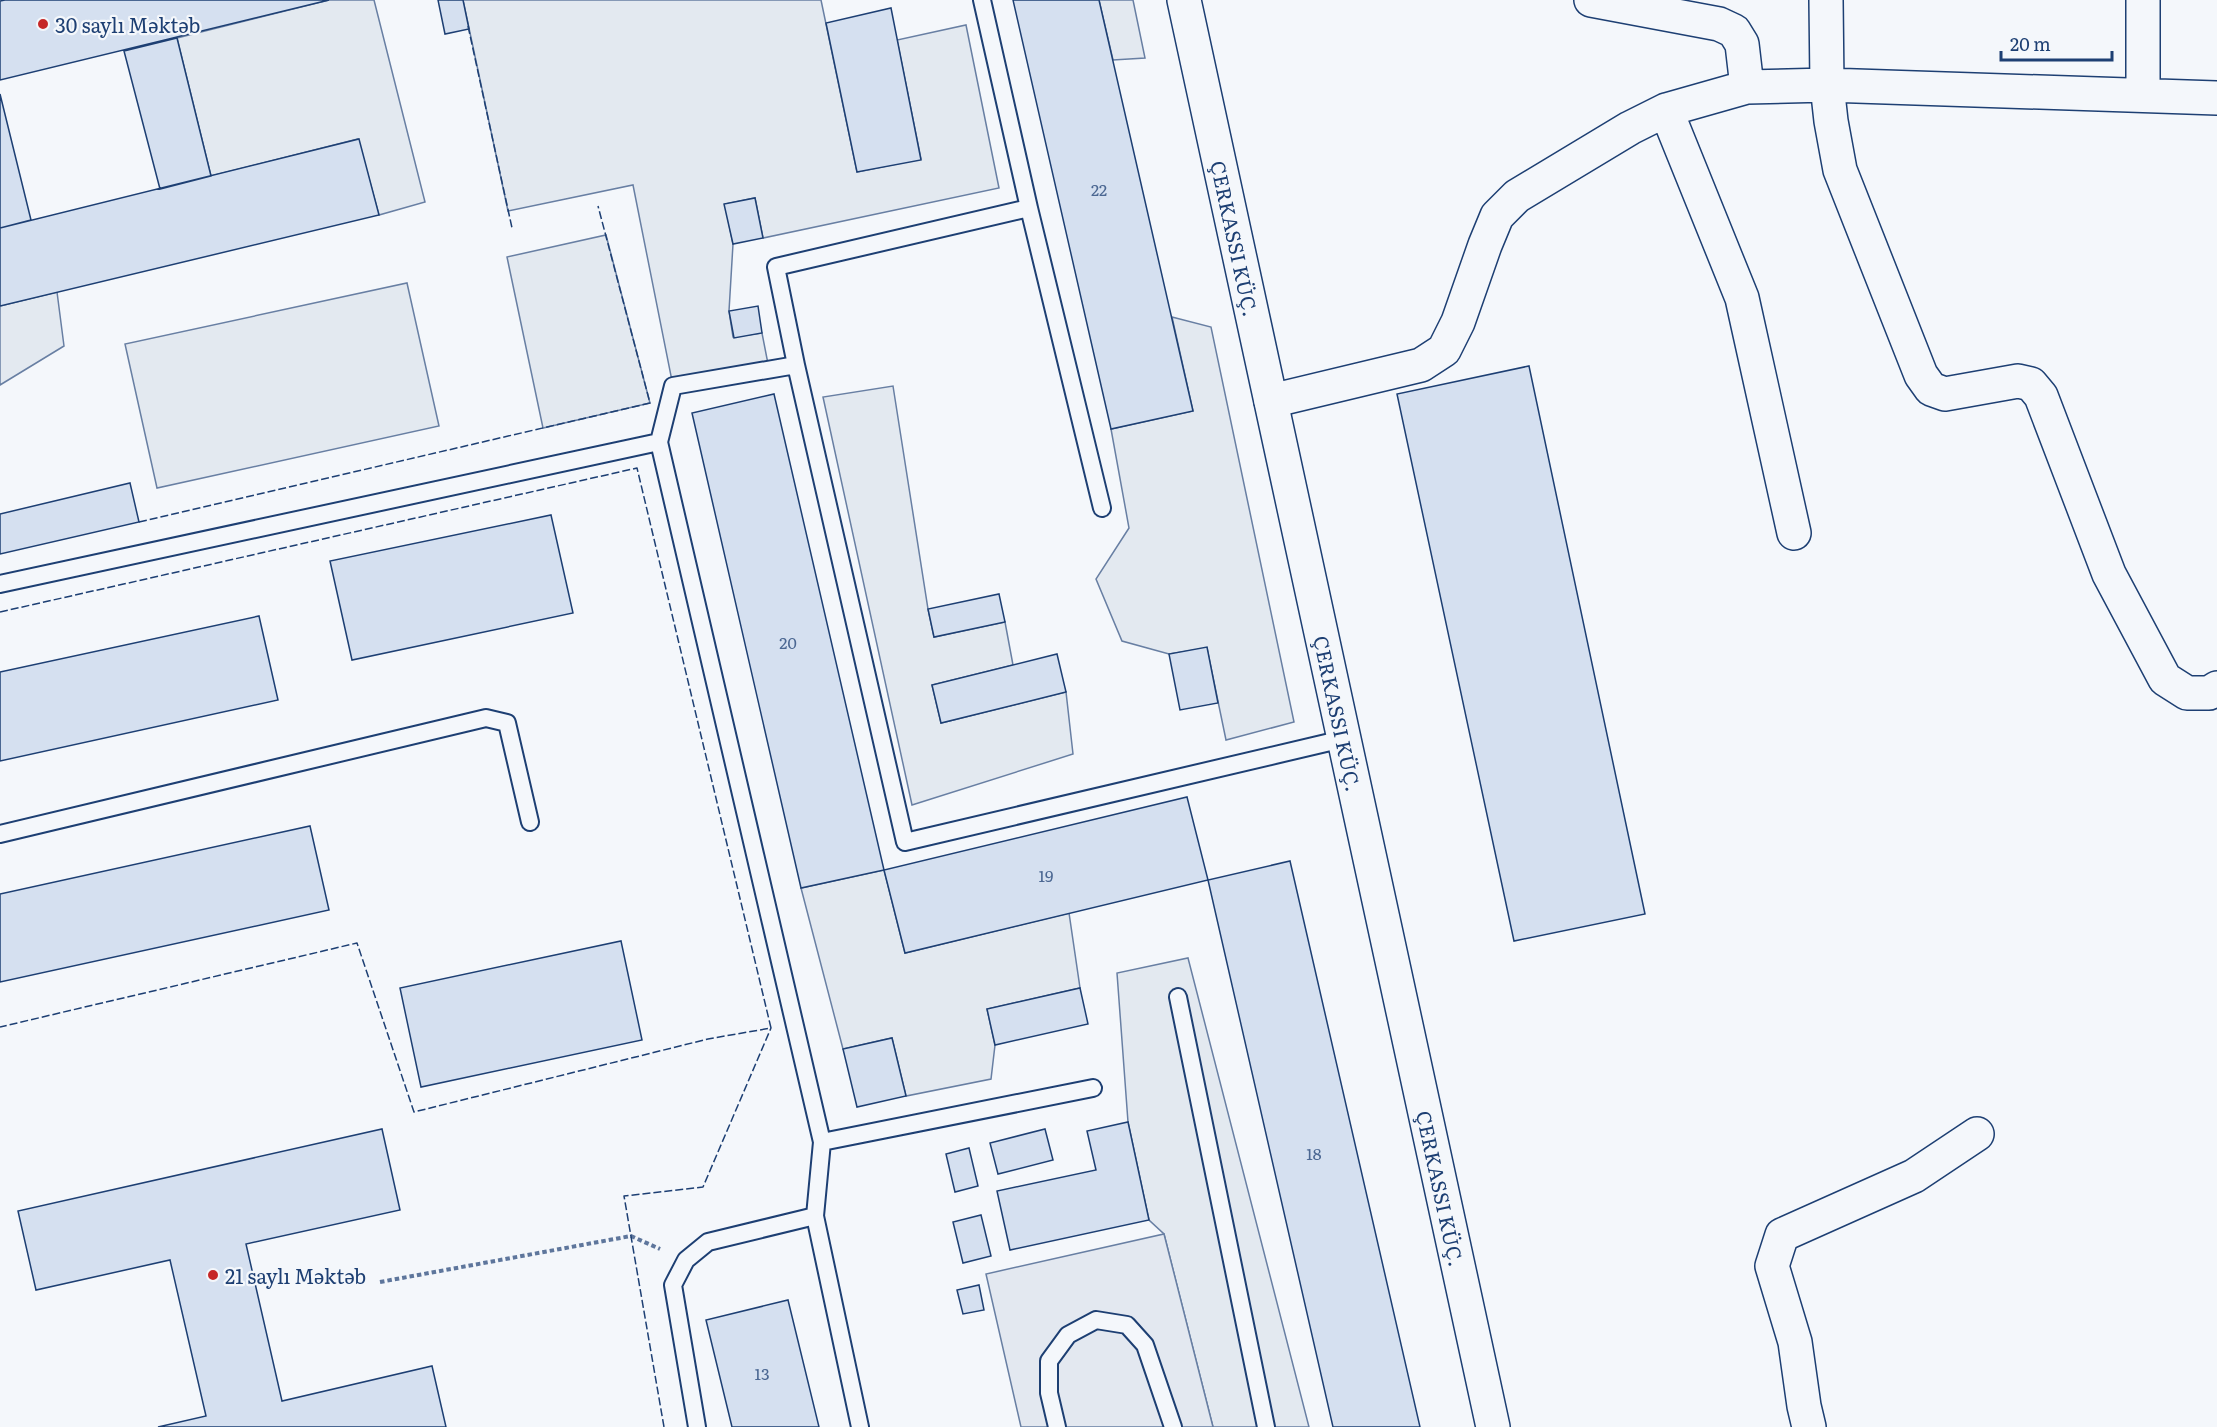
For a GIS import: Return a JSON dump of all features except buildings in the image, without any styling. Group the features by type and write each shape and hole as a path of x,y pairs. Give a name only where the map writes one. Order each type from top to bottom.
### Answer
{"street":[{"path":"1184,0 1493,1427"},
{"path":"1591,0 1719,24 1734,31 1742,44 1747,87"},
{"path":"1826,0 1827,85 1839,170 1921,375 1930,389 1945,394 2018,381 2031,384 2041,396 2109,574 2165,679 2187,693 2209,693 2217,688"},
{"path":"2143,0 2143,95"},
{"path":"1271,400 1421,365 1444,350 1458,321 1497,216 1517,196 1630,128 1666,110 1747,87 1827,85 2217,98"},
{"path":"1666,110 1742,298 1794,533"},
{"path":"1809,1427 1803,1406 1795,1342 1772,1266 1782,1235 1914,1176 1977,1134"}],"lane":[{"path":"982,0 1029,208 1102,507"},
{"path":"1029,208 776,267 796,365 905,842 1343,739"},
{"path":"796,365 673,386 659,442 822,1142 815,1216 860,1427"},
{"path":"0,584 659,442"},
{"path":"0,834 486,718 507,723 530,822"},
{"path":"1178,997 1266,1427"},
{"path":"822,1142 1093,1088"},
{"path":"697,1427 673,1285 686,1260 708,1242 815,1216"},
{"path":"1057,1427 1049,1393 1049,1361 1068,1335 1096,1320 1127,1325 1145,1344 1173,1427"}],"path":[{"path":"380,1282 631,1236 686,1260"}],"shaded area":[{"path":"329,0 374,0 425,202 379,215 358,139 211,176 177,38"},
{"path":"463,0 821,0 857,172 921,159 897,40 966,25 999,188 763,238 755,198 725,204 733,244 729,311 733,337 762,333 769,369 673,386 633,185 508,211"},
{"path":"1099,0 1133,0 1145,58 1113,60"},
{"path":"606,235 650,403 543,428 507,257"},
{"path":"407,283 439,426 157,488 125,344"},
{"path":"57,292 64,346 0,385 0,306"},
{"path":"1172,317 1211,327 1294,722 1226,740 1207,648 1169,654 1122,641 1096,579 1129,528 1111,429 1193,411"},
{"path":"893,386 934,637 1005,622 1013,665 932,685 941,723 1066,692 1073,754 912,805 823,397"},
{"path":"884,870 905,953 1069,913 1080,988 987,1009 995,1045 991,1079 906,1096 892,1038 843,1049 801,888"},
{"path":"1188,958 1309,1427 1213,1427 1164,1234 1149,1220 1128,1122 1117,973"},
{"path":"1164,1234 1213,1427 1021,1427 986,1274"}],"fence":[{"path":"468,26 512,228"},
{"path":"139,522 650,403 598,206"},
{"path":"0,612 637,468 771,1028 708,1039 414,1112 357,943 0,1027"},
{"path":"664,1427 624,1196 703,1187 771,1028"}],"place":[{"name":"30 saylı Məktəb","path":"43,24"},
{"name":"21 saylı Məktəb","path":"213,1275"}]}
